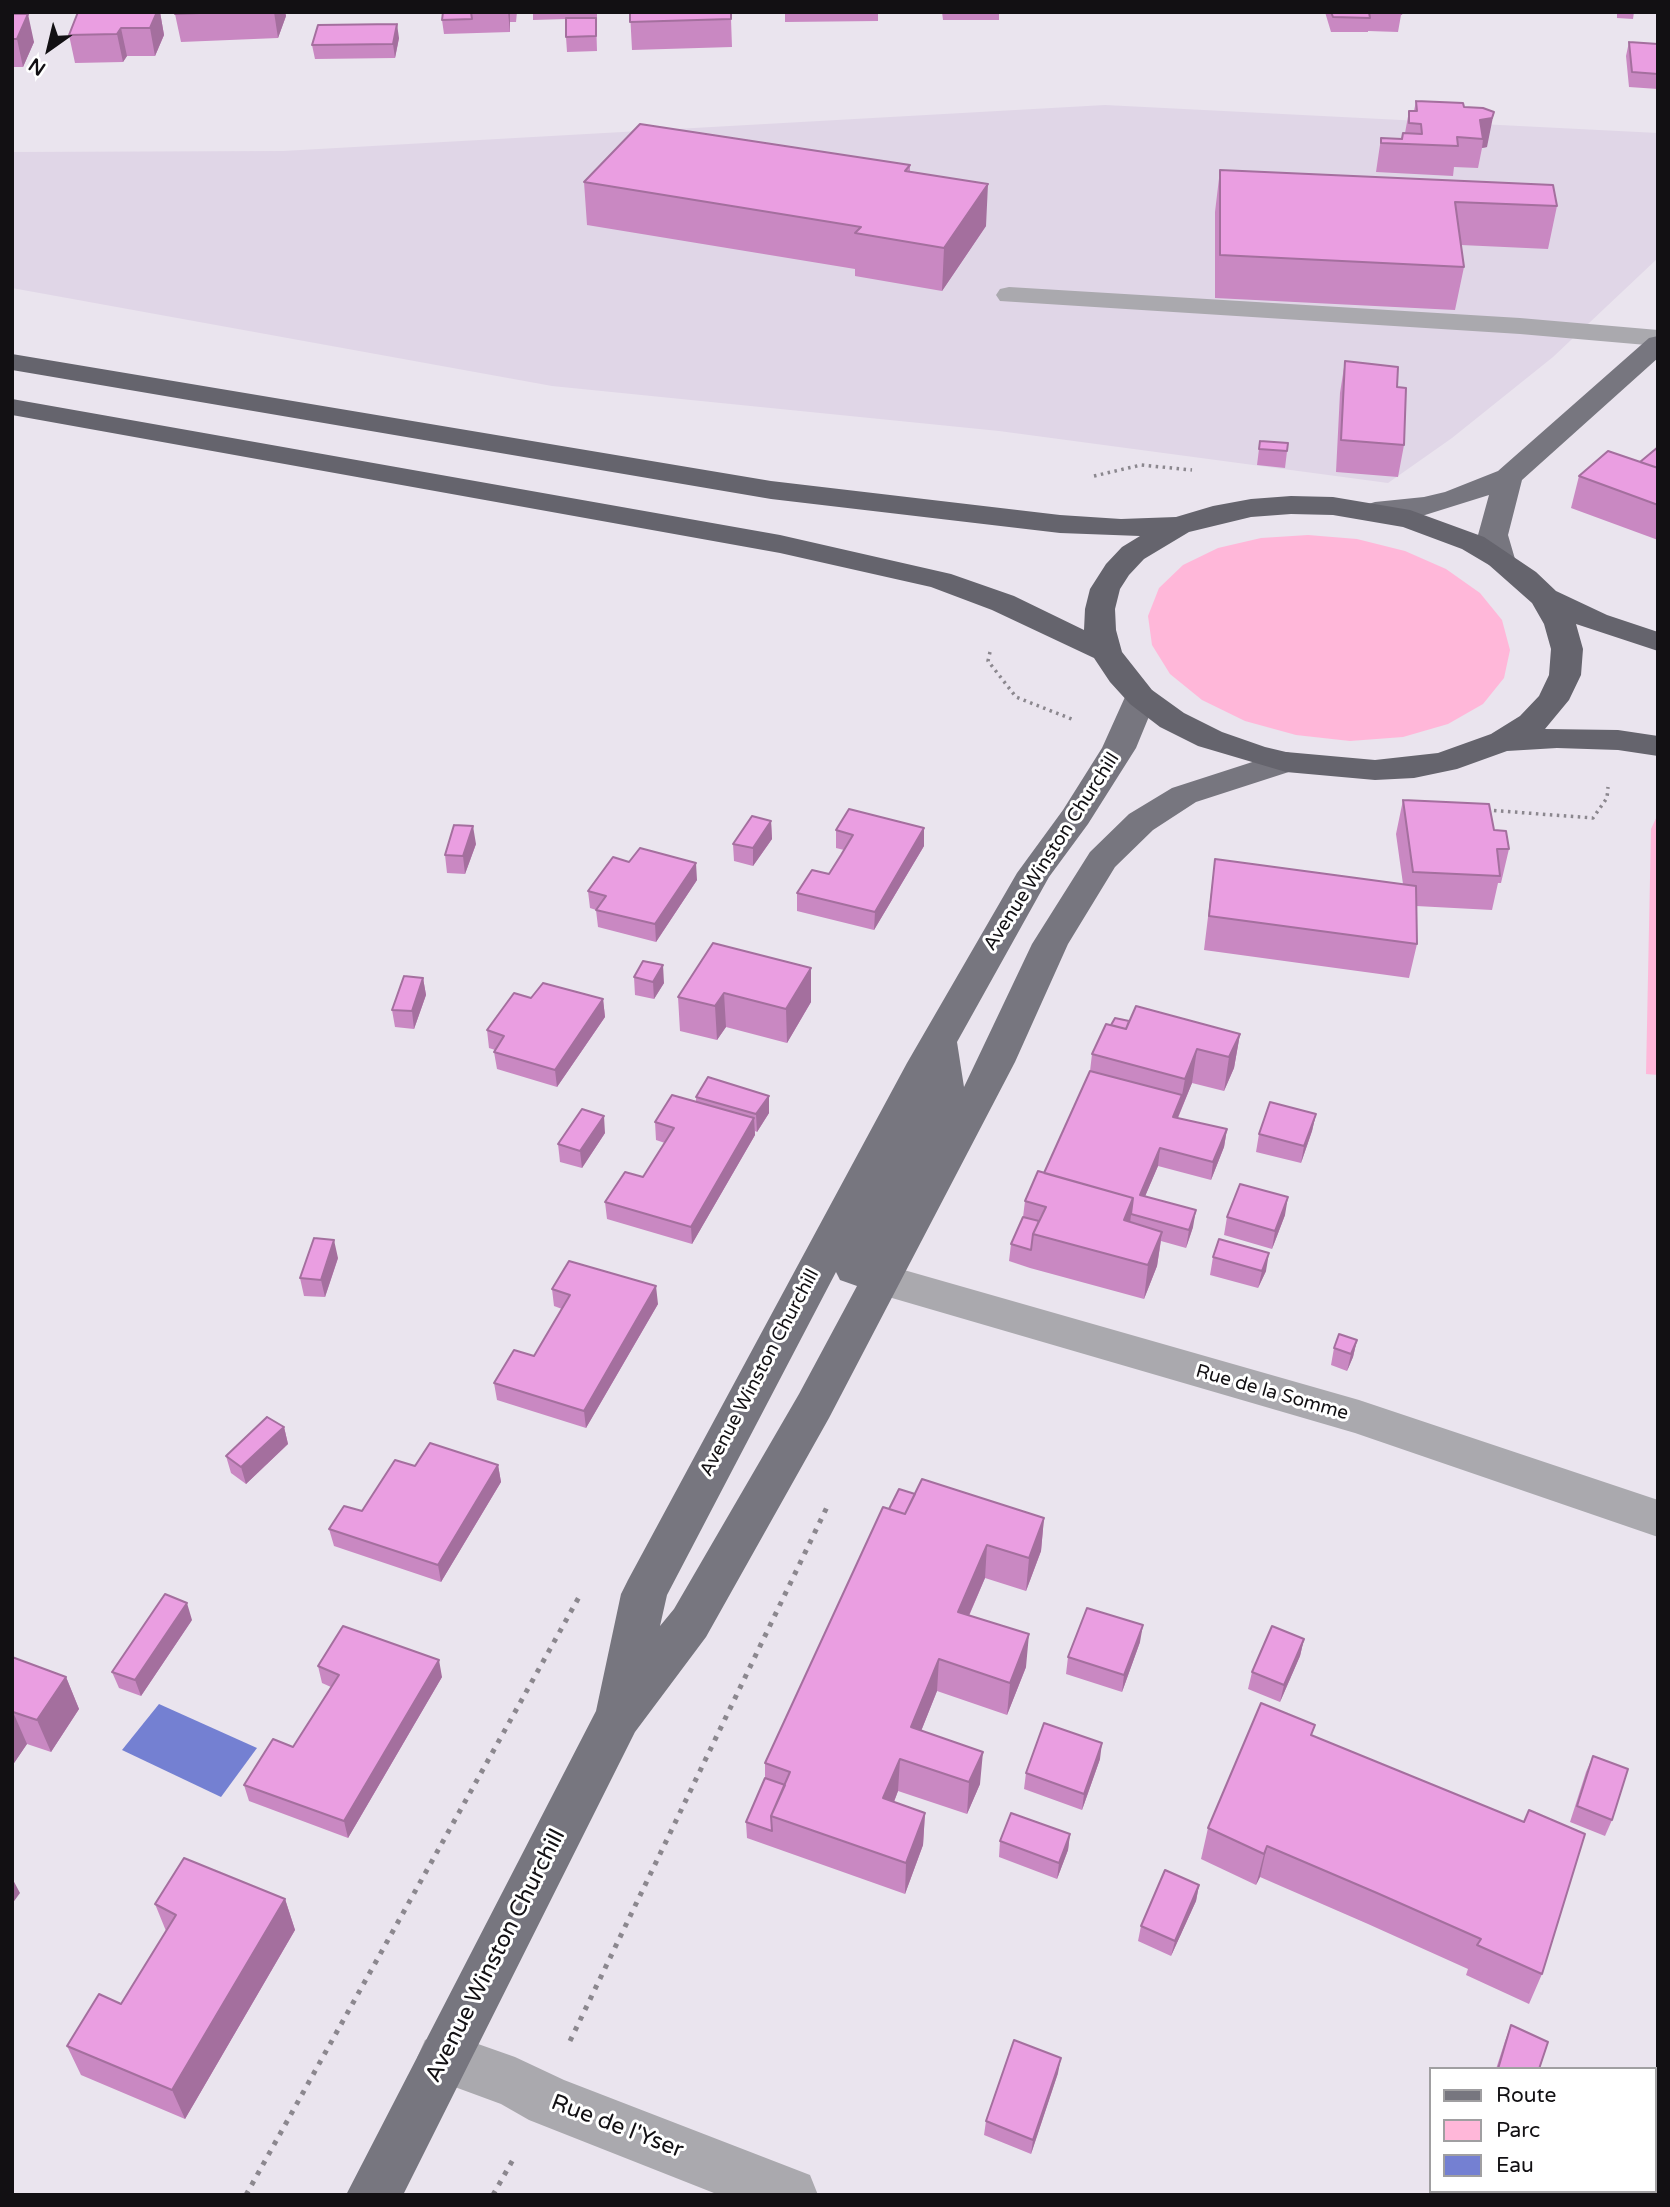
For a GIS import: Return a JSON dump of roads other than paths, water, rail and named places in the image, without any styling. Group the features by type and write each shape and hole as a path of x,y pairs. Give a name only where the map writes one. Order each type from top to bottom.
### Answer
{"highway":[{"path":"12,362 771,490 1060,524 1121,528 1179,526"},
{"path":"12,407 752,539 940,580 1003,603 1107,652"},
{"path":"1319,505 1375,511 1443,530 1500,559 1545,598 1560,624 1567,649 1565,675 1553,700 1532,723 1503,741 1445,762 1414,768 1375,770 1286,762 1210,739 1172,720 1141,697 1121,675 1107,652 1100,630 1100,609 1105,589 1117,570 1133,553 1179,526 1213,515 1251,508 1319,505"},
{"path":"1545,598 1596,622 1658,642"},
{"path":"1503,741 1557,738 1618,740 1658,746"}],"main road":[{"path":"1375,511 1425,506 1455,498 1507,477 1658,344"},
{"path":"1500,559 1493,535 1507,477"},
{"name":"Avenue Winston Churchill","path":"618,1717 644,1594 938,1042 1034,873 1076,816 1119,747 1141,697"},
{"name":"Avenue Winston Churchill","path":"374,2195 618,1717 690,1623 883,1280 996,1062 1050,944 1102,860 1141,822 1184,795 1286,762"},
{"path":"883,1280 855,1269 946,1084 938,1042"}],"street":[{"path":"1009,295 1520,326 1658,338"},
{"name":"Rue de la Somme","path":"883,1280 1359,1418 1658,1519"},
{"name":"Rue de l'Yser","path":"444,2058 515,2083 548,2101 790,2195"}],"water":[{"path":"159,1704 257,1748 221,1797 122,1750"}]}
